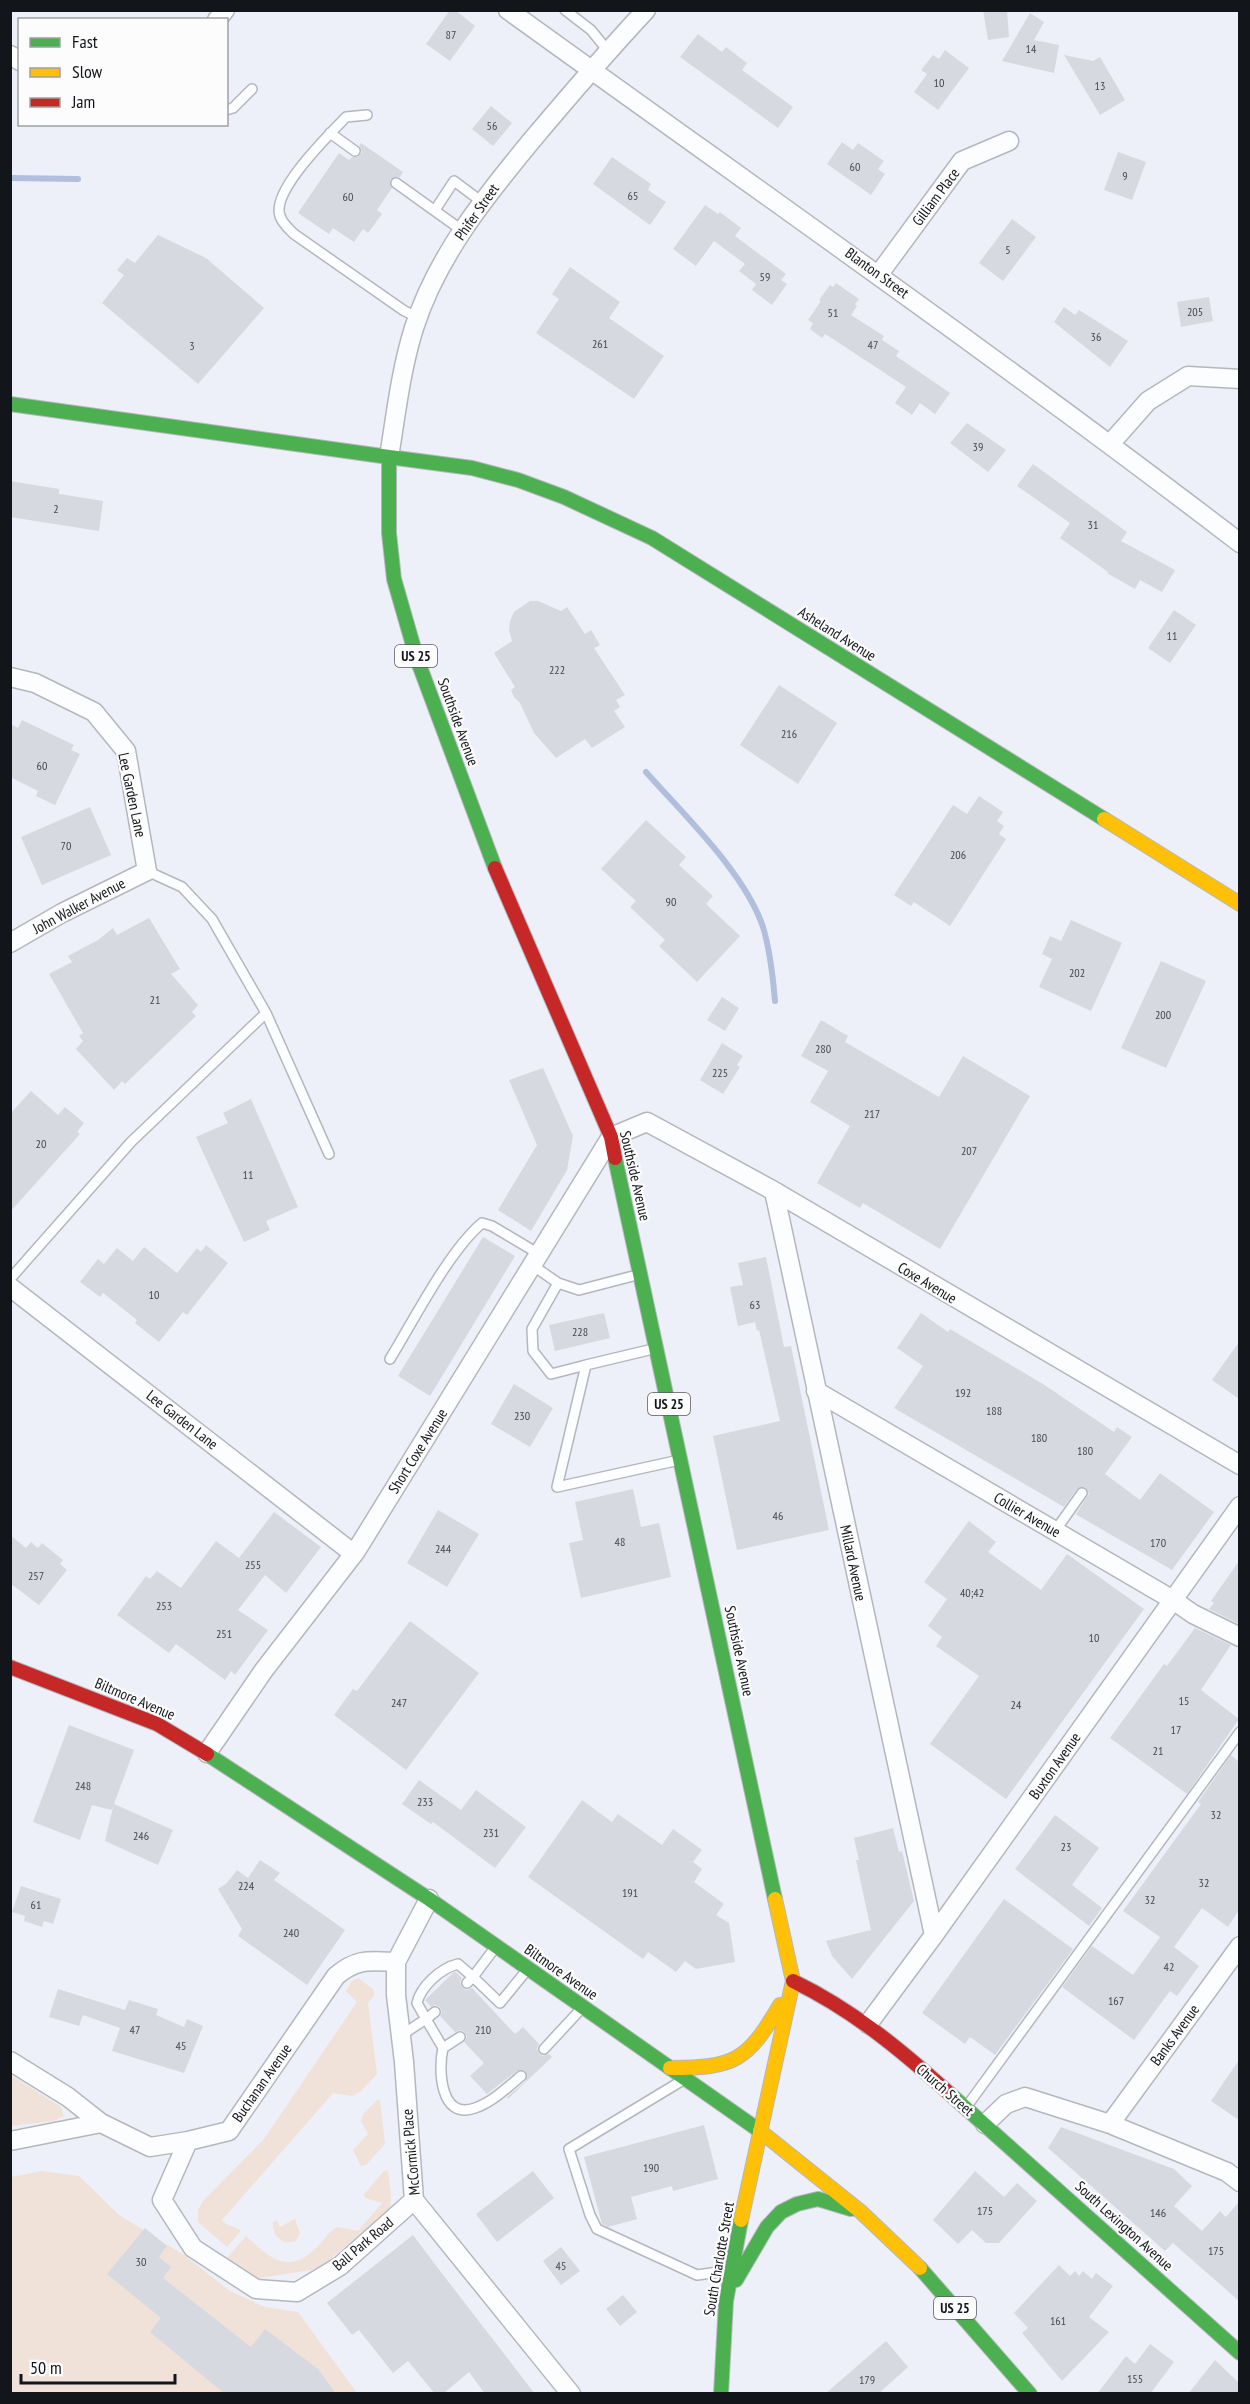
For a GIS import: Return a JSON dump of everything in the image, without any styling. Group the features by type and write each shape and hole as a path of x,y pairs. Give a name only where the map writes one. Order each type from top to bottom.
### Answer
{"main road":[{"path":"10,404 111,420 389,457"},
{"name":"Asheland Avenue","path":"389,457 473,469 507,479 599,512 652,538 1239,904"},
{"name":"Southside Avenue","path":"389,457 390,533 394,579 417,659 486,847 611,1137 793,1981 760,2131"},
{"name":"Biltmore Avenue","path":"10,1667 157,1724 207,1753 429,1899 760,2131 861,2212 912,2259 1030,2394"},
{"path":"670,2068 720,2066 741,2055 754,2044 769,2024 793,1981"},
{"name":"Church Street","path":"793,1981 818,1992 868,2024 985,2124"},
{"name":"South Lexington Avenue","path":"985,2124 1239,2353"},
{"name":"South Charlotte Street","path":"722,2394 721,2369 726,2295 760,2131"},
{"path":"726,2295 767,2227 781,2212 797,2204 818,2199 861,2212"}],"street":[{"name":"Phifer Street","path":"389,457 398,403 418,318 444,262 482,202 591,69 646,10"},
{"name":"Blanton Street","path":"509,11 879,274 1110,444 1239,543"},
{"name":"Gilliam Place","path":"879,274 962,161 1009,141"},
{"path":"1110,444 1148,401 1188,376 1239,379"},
{"name":"Lee Garden Lane","path":"10,677 35,683 94,712 126,752 147,871"},
{"name":"John Walker Avenue","path":"10,943 62,913 147,871"},
{"name":"Coxe Avenue","path":"611,1137 647,1122 774,1191 1239,1465"},
{"name":"Short Coxe Avenue","path":"207,1753 264,1670 354,1554 611,1137"},
{"name":"Millard Avenue","path":"774,1191 934,1935"},
{"name":"Lee Garden Lane","path":"10,1287 354,1554"},
{"name":"Collier Avenue","path":"816,1392 1173,1600 1192,1614 1239,1637"},
{"name":"Buxton Avenue","path":"868,2024 934,1935 1239,1506"},
{"name":"McCormick Place","path":"429,1899 396,1962 396,1995 414,2200 571,2394"},
{"name":"Banks Avenue","path":"1110,2124 1239,1946"},
{"name":"Buchanan Avenue","path":"10,2061 68,2097 101,2123 150,2147 229,2131 336,1976 348,1966 362,1961 396,1962"},
{"name":"Church Street","path":"985,2124 1006,2104 1025,2097 1110,2124 1227,2172 1239,2182"},
{"path":"10,2141 101,2123"},
{"name":"Ball Park Road","path":"188,2141 162,2200 193,2248 256,2289 297,2292 340,2266 414,2200"}],"lane":[{"path":"565,10 591,30 608,51"},
{"path":"228,109 233,108 252,89"},
{"path":"367,115 346,117 330,133 288,185 280,199 279,214 284,225 294,234 418,318"},
{"path":"330,133 355,152"},
{"path":"435,210 454,182 482,202"},
{"path":"396,183 463,231"},
{"path":"147,871 182,887 212,919 266,1013 329,1154"},
{"path":"10,1279 131,1142 266,1013"},
{"path":"390,1359 456,1253 482,1223 492,1226 535,1260 558,1283 579,1290 640,1274"},
{"path":"558,1283 532,1329 533,1351 551,1374 657,1348"},
{"path":"586,1365 557,1487 681,1460"},
{"path":"1055,1531 1082,1493"},
{"path":"966,2108 1239,1732"},
{"path":"470,1980 495,1947"},
{"path":"443,2048 417,2003 419,1994 447,1967 458,1964 470,1980 496,2006 528,1969"},
{"path":"544,2049 582,2007"},
{"path":"400,2036 435,2012"},
{"path":"459,2037 443,2048 439,2063 440,2078 447,2100 457,2109 472,2109 493,2099 521,2076"},
{"path":"686,2079 569,2149 590,2215 597,2229 697,2275 730,2271"}],"shaded area":[{"path":"358,1978 373,1989 374,1996 368,2003 377,2074 361,2091 352,2096 333,2093 222,2220 241,2231 227,2247 198,2222 198,2210 203,2201 264,2139 357,2002 346,1991 352,1981"},
{"path":"11,2075 61,2107 64,2116 54,2121 11,2126"},
{"path":"377,2100 380,2100 385,2144 366,2165 361,2166 353,2150 368,2134 361,2121 363,2114"},
{"path":"388,2170 390,2209 323,2265 311,2270 259,2278 226,2259 246,2236 269,2256 286,2262 304,2258 337,2227 358,2231 382,2203 365,2198 364,2194 384,2171"},
{"path":"42,2171 79,2176 119,2215 184,2255 230,2291 265,2307 298,2312 357,2393 11,2394 11,2177"},
{"path":"295,2219 300,2233 296,2241 286,2242 279,2239 274,2232 273,2222 277,2220 280,2227"}],"building":[{"path":"450,10 455,10 475,26 450,61 426,44"},
{"path":"983,10 1007,10 1009,37 988,40"},
{"path":"1030,13 1044,22 1034,40 1059,45 1054,73 1002,61"},
{"path":"698,34 722,52 726,47 747,63 742,70 793,107 778,128 680,57"},
{"path":"945,50 969,68 938,110 914,92 927,74 921,70 933,55 939,59"},
{"path":"1064,55 1093,61 1100,57 1125,100 1100,115"},
{"path":"491,106 512,123 493,146 472,129"},
{"path":"842,142 853,150 858,143 884,161 878,169 885,174 871,195 827,164"},
{"path":"361,143 403,172 400,177 390,180 392,188 377,210 382,214 368,233 363,229 354,242 333,228 329,234 298,213 339,153 349,160 352,157 358,157 362,152 359,146"},
{"path":"1118,152 1146,162 1132,200 1104,190"},
{"path":"612,157 651,184 648,190 666,202 650,225 593,184"},
{"path":"705,205 718,214 720,212 741,228 735,236 786,274 781,280 787,284 772,305 752,290 756,284 739,271 745,264 714,241 696,266 673,249"},
{"path":"1012,219 1036,237 1003,281 979,263"},
{"path":"158,235 206,258 264,308 198,384 102,303 124,275 117,270 127,258 135,263"},
{"path":"570,267 620,302 609,318 664,356 634,399 536,333 559,299 552,294"},
{"path":"836,283 859,299 851,315 884,336 882,340 899,351 896,356 950,393 935,414 920,403 912,415 895,403 906,387 825,334 822,338 810,329 813,323 808,320 821,301 819,300 830,285 833,287"},
{"path":"1209,297 1213,321 1181,327 1177,302"},
{"path":"1064,307 1075,315 1079,310 1128,341 1110,367 1054,322"},
{"path":"967,423 1006,450 988,472 950,443"},
{"path":"1033,464 1127,532 1121,541 1175,570 1162,592 1140,580 1135,589 1107,573 1060,538 1070,523 1017,486"},
{"path":"10,481 59,489 59,494 103,501 99,531 10,517"},
{"path":"530,601 538,601 561,611 567,607 585,634 591,630 600,645 594,648 625,695 616,700 620,707 614,711 625,727 592,748 585,739 556,758 534,733 520,703 511,690 515,687 494,653 512,641 509,630 514,612"},
{"path":"1174,610 1196,625 1170,663 1148,648"},
{"path":"779,685 837,723 798,784 740,745"},
{"path":"22,720 74,745 71,750 80,754 55,805 36,796 38,791 10,777 10,724 18,728"},
{"path":"979,796 1003,812 997,821 1004,826 999,834 1006,839 950,926 914,902 911,906 894,895 953,805 967,814"},
{"path":"90,807 111,855 42,885 21,837"},
{"path":"646,820 686,857 679,865 713,896 706,904 740,936 697,982 659,946 665,940 630,907 636,901 601,869"},
{"path":"149,918 180,969 171,974 198,1005 192,1012 196,1016 125,1084 122,1081 114,1090 76,1049 83,1041 79,1036 83,1033 49,974 72,962 68,956 98,940 113,928 117,935"},
{"path":"1071,920 1122,943 1091,1011 1039,987 1052,959 1042,954 1050,936 1061,941"},
{"path":"1161,961 1206,981 1166,1068 1121,1048"},
{"path":"722,997 739,1008 725,1031 707,1020"},
{"path":"821,1020 848,1036 845,1042 939,1097 963,1056 1030,1096 940,1249 863,1203 860,1208 817,1183 850,1126 810,1102 828,1071 801,1056"},
{"path":"722,1043 743,1056 737,1065 740,1067 723,1094 700,1080"},
{"path":"543,1068 573,1136 567,1170 531,1231 498,1210 537,1145 509,1080"},
{"path":"31,1091 58,1115 65,1107 84,1123 77,1132 80,1134 10,1212 10,1114"},
{"path":"251,1099 298,1207 266,1221 270,1230 244,1242 196,1137 228,1123 223,1113"},
{"path":"483,1237 515,1256 430,1396 398,1376"},
{"path":"206,1245 228,1263 187,1315 183,1312 159,1342 135,1323 137,1320 103,1293 100,1297 80,1282 98,1259 104,1264 117,1248 133,1261 144,1247 177,1273 197,1248 201,1252"},
{"path":"766,1257 784,1347 791,1346 829,1530 737,1550 713,1436 780,1421 759,1330 757,1331 755,1322 738,1326 730,1287 743,1285 738,1263"},
{"path":"604,1313 610,1338 555,1351 549,1325"},
{"path":"921,1313 948,1332 950,1329 1043,1384 1114,1432 1117,1427 1132,1437 1105,1474 1140,1500 1160,1473 1214,1512 1172,1570 1077,1515 1089,1494 1085,1487 1077,1489 1064,1507 894,1408 923,1366 897,1348"},
{"path":"1239,1342 1239,1399 1212,1380"},
{"path":"514,1384 553,1408 530,1447 491,1424"},
{"path":"633,1489 641,1527 659,1523 671,1577 581,1598 569,1543 583,1540 575,1502"},
{"path":"438,1510 479,1534 447,1587 407,1563"},
{"path":"274,1512 321,1547 286,1593 265,1575 238,1610 268,1630 235,1675 231,1671 225,1680 176,1644 169,1653 117,1615 146,1576 150,1579 157,1571 181,1588 216,1541 239,1558"},
{"path":"969,1521 996,1542 988,1552 1041,1590 1067,1554 1144,1609 1006,1799 930,1744 979,1676 936,1646 942,1637 928,1626 947,1599 924,1582"},
{"path":"10,1535 26,1548 31,1542 38,1548 42,1543 63,1560 60,1564 67,1570 39,1605 10,1583"},
{"path":"1239,1561 1239,1624 1209,1609 1214,1603 1211,1601"},
{"path":"410,1621 479,1673 406,1770 334,1715 353,1689 357,1691"},
{"path":"1195,1628 1231,1645 1201,1690 1239,1719 1187,1794 1110,1738 1164,1664 1167,1666"},
{"path":"69,1725 134,1750 114,1804 173,1830 158,1865 105,1841 113,1807 111,1810 92,1805 80,1840 33,1822"},
{"path":"1231,1755 1239,1762 1239,1910 1228,1927 1202,1908 1174,1947 1199,1966 1177,1996 1170,1991 1134,2040 1062,1987 1092,1946 1133,1975 1160,1937 1123,1911 1201,1804 1198,1802"},
{"path":"419,1780 461,1810 476,1790 526,1827 495,1868 433,1822 431,1824 402,1804"},
{"path":"582,1800 612,1822 618,1814 662,1845 673,1829 702,1850 693,1862 702,1869 694,1882 724,1904 716,1915 729,1923 735,1962 696,1969 685,1961 676,1972 648,1952 643,1959 528,1877"},
{"path":"1055,1815 1099,1848 1072,1885 1102,1908 1089,1926 1015,1869"},
{"path":"893,1828 899,1852 902,1851 914,1901 852,1979 832,1956 826,1941 871,1930 856,1860 859,1860 854,1838"},
{"path":"260,1860 280,1873 274,1880 345,1930 307,1985 238,1936 242,1929 218,1889 227,1883 237,1870 248,1878"},
{"path":"21,1886 61,1899 53,1924 44,1921 42,1927 24,1921 25,1916 12,1912"},
{"path":"1004,1899 1073,1949 995,2055 970,2037 965,2044 922,2013"},
{"path":"454,1972 462,1978 460,1982 462,1987 466,1990 472,1988 515,2034 523,2027 539,2044 537,2048 539,2054 543,2056 549,2054 552,2057 508,2099 507,2097 526,2081 526,2072 517,2071 487,2094 470,2076 484,2063 464,2042 467,2037 465,2033 460,2030 455,2032 440,2016 442,2012 440,2007 435,2005 431,2007 425,2000"},
{"path":"58,1989 125,2010 129,2000 158,2009 156,2015 184,2027 187,2019 203,2026 184,2073 112,2051 120,2028 83,2015 79,2026 49,2017"},
{"path":"1239,2060 1239,2120 1211,2101"},
{"path":"704,2125 718,2179 673,2191 672,2186 631,2197 637,2219 608,2227 602,2224 584,2157"},
{"path":"1061,2127 1174,2169 1192,2186 1174,2206 1202,2231 1220,2211 1226,2217 1239,2202 1239,2301 1173,2243 1165,2251 1048,2148"},
{"path":"533,2171 554,2198 497,2242 476,2214"},
{"path":"975,2171 1004,2197 1017,2183 1037,2201 999,2243 986,2243 972,2230 958,2244 933,2220"},
{"path":"145,2228 167,2246 159,2257 171,2267 163,2278 251,2347 265,2329 318,2369 336,2394 225,2394 150,2332 161,2318 107,2274"},
{"path":"413,2235 535,2394 485,2394 469,2372 443,2394 435,2394 408,2361 393,2373 359,2330 352,2335 327,2303"},
{"path":"561,2247 580,2271 561,2285 543,2261"},
{"path":"1059,2265 1070,2276 1075,2271 1079,2276 1083,2271 1092,2279 1096,2273 1113,2286 1089,2317 1109,2332 1062,2381 1022,2333 1028,2328 1014,2313"},
{"path":"623,2295 637,2312 620,2326 606,2309"},
{"path":"886,2341 908,2367 878,2394 825,2394"},
{"path":"1150,2344 1174,2362 1150,2394 1097,2394 1126,2356 1135,2364"},
{"path":"1215,2360 1239,2383 1239,2394 1188,2394"}],"waterway":[{"path":"10,178 78,179"},
{"path":"646,772 712,845 742,886 754,907 768,945 775,1001"}],"traffic: fast":[{"path":"10,404 389,457 389,533 394,579 417,659 495,868"},
{"path":"389,457 472,468 518,480 564,497 652,538 1104,819"},
{"path":"615,1158 775,1899"},
{"path":"207,1754 429,1899 760,2131"},
{"path":"950,2094 1240,2353"},
{"path":"736,2280 767,2227 781,2212 797,2204 818,2199 851,2209"},
{"path":"721,2394 726,2301 741,2220"},
{"path":"920,2268 1030,2394"}],"traffic: slow":[{"path":"1104,819 1240,904"},
{"path":"741,2220 793,1981 775,1899"},
{"path":"670,2068 710,2066 737,2058 758,2038 780,2005"},
{"path":"760,2131 861,2212 920,2268"}],"traffic: jam":[{"path":"495,868 611,1137 615,1158"},
{"path":"10,1667 157,1724 207,1754"},
{"path":"793,1981 815,1992 876,2032 950,2094"}]}
